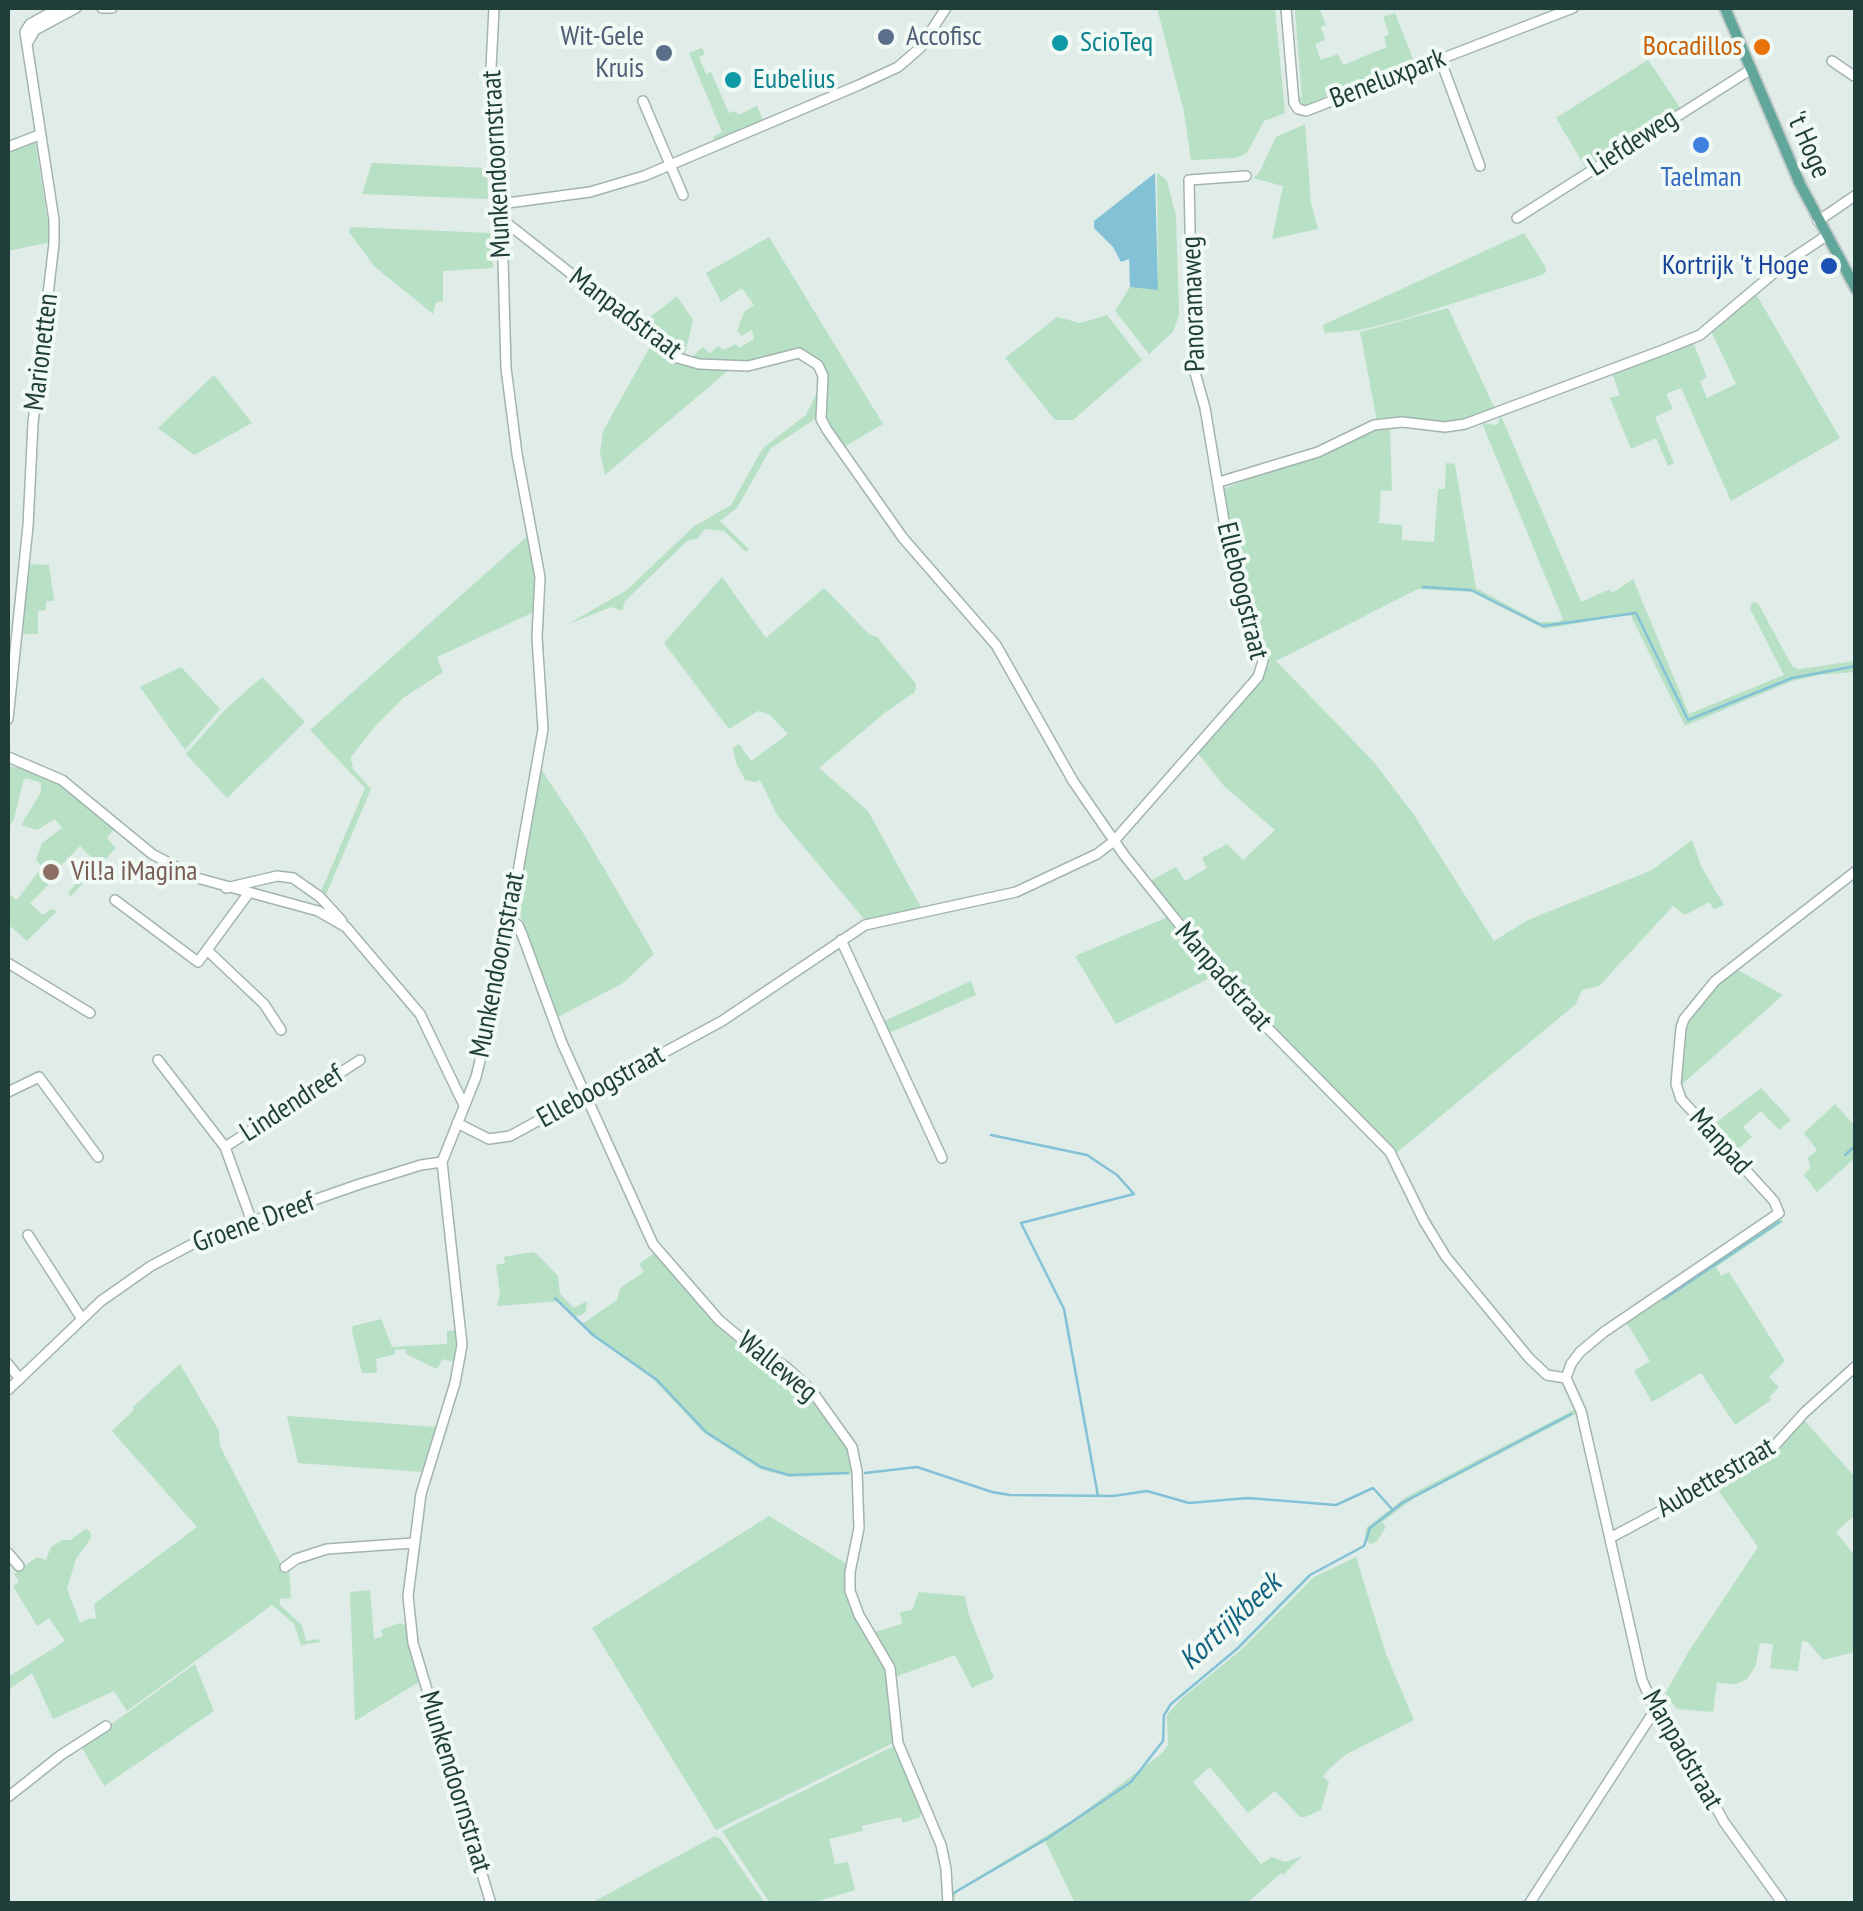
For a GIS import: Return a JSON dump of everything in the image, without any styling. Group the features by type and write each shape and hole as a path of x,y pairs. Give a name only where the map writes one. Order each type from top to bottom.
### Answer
{"main road":[{"name":"'t Hoge","path":"1716,8 1726,12 1818,222 1856,289"}],"street":[{"path":"26,47 28,26 59,8"},
{"path":"26,47 35,30 76,8"},
{"path":"102,8 112,8"},
{"name":"Munkendoornstraat","path":"491,1904 413,1643 408,1596 421,1494 462,1345 442,1162 483,1051 511,921 544,714 538,637 540,577 506,368 502,224 490,88 494,8"},
{"path":"500,204 590,192 670,166 898,67 920,48 946,8"},
{"name":"Beneluxpark","path":"1286,8 1294,103 1300,110 1574,8"},
{"name":"Marionetten","path":"8,719 28,526 33,423 54,243 54,220 26,47"},
{"path":"1440,58 1480,166"},
{"path":"1832,61 1855,76"},
{"name":"Liefdeweg","path":"1517,218 1750,70"},
{"path":"643,102 683,195"},
{"path":"8,147 39,135"},
{"name":"Panoramaweg","path":"1219,482 1194,368 1190,180 1246,176"},
{"path":"1818,222 1856,196"},
{"name":"Manpadstraat","path":"502,224 508,224 678,358 748,366 799,353 818,365 823,376 820,409 827,430 903,538 996,645 1073,782 1114,841 1239,999 1390,1152 1446,1257 1529,1358 1547,1375 1566,1378 1581,1411 1634,1654 1655,1710 1688,1756 1724,1822 1784,1904"},
{"path":"1219,482 1318,452 1374,426 1402,422 1445,427 1465,424 1663,350 1715,324 1776,271 1826,236"},
{"name":"Elleboogstraat","path":"457,1123 489,1138 502,1139 722,1021 865,926 1016,892 1081,862 1114,841 1212,732 1264,666 1237,583 1219,482"},
{"path":"8,757 62,780 152,854 196,878 318,911 346,927"},
{"name":"Manpad","path":"1566,1378 1570,1364 1604,1332 1779,1213 1774,1201 1678,1092 1681,1028 1715,981 1856,871"},
{"path":"224,888 277,876 293,878 320,897 420,1014 464,1105"},
{"path":"115,900 198,962 248,894"},
{"name":"Walleweg","path":"511,921 516,922 523,937 584,1093 653,1244 719,1320 812,1391 852,1447 859,1528 850,1592 890,1668 898,1742 941,1846 948,1904"},
{"path":"840,940 942,1158"},
{"path":"208,951 264,1004 281,1030"},
{"path":"8,963 90,1013"},
{"name":"Lindendreef","path":"158,1060 225,1147 252,1222"},
{"name":"Lindendreef","path":"225,1147 360,1060"},
{"path":"8,1092 39,1078 98,1157"},
{"name":"Groene Dreef","path":"8,1390 116,1289 202,1239 360,1184 442,1162"},
{"path":"28,1235 82,1319"},
{"path":"8,1364 20,1378"},
{"name":"Aubettestraat","path":"1610,1538 1767,1454 1805,1412 1856,1366"},
{"path":"285,1567 296,1559 327,1549 413,1543"},
{"path":"8,1553 19,1566"},
{"path":"1530,1904 1655,1710"},
{"path":"8,1797 106,1726"}],"green space":[{"path":"1157,8 1275,8 1285,113 1264,121 1247,153 1236,158 1191,160 1184,112"},
{"path":"1319,8 1326,25 1321,27 1325,40 1315,44 1321,60 1338,54 1343,65 1387,47 1384,37 1389,34 1383,17 1395,13 1413,59 1304,106 1297,98 1302,97 1295,11"},
{"path":"702,48 705,54 699,57 706,74 711,72 729,113 736,111 738,115 757,106 763,120 714,141 713,137 722,132 689,53"},
{"path":"1648,60 1681,109 1587,170 1556,118"},
{"path":"1305,124 1311,203 1318,229 1272,239 1283,186 1253,178 1276,137"},
{"path":"35,141 51,242 8,251 8,150"},
{"path":"372,163 487,168 488,199 362,194"},
{"path":"1157,172 1167,181 1176,216 1179,315 1173,332 1149,354 1115,311 1130,287 1158,289"},
{"path":"351,227 490,233 493,268 443,271 443,302 436,302 433,314 374,266 349,232"},
{"path":"1524,233 1545,266 1542,275 1404,319 1360,330 1325,333 1323,325"},
{"path":"769,237 883,424 842,448 823,417 825,379 801,352 746,364 691,358 703,347 710,353 718,346 723,350 736,344 739,348 754,339 752,330 742,336 737,331 744,312 754,305 742,288 721,302 706,273"},
{"path":"1756,294 1840,438 1731,501 1681,388 1666,394 1673,409 1655,417 1674,463 1668,466 1656,438 1631,449 1610,398 1620,395 1612,373 1692,340 1707,377 1700,381 1707,398 1736,384 1711,331"},
{"path":"677,296 693,320 684,358 639,326"},
{"path":"1448,308 1496,411 1456,423 1377,421 1360,332"},
{"path":"1107,315 1142,360 1073,420 1055,420 1005,358 1057,317 1080,323"},
{"path":"652,343 675,362 730,369 605,475 600,453 603,431"},
{"path":"214,375 252,423 194,455 158,428"},
{"path":"817,375 818,417 771,448 737,508 720,521 749,549 746,552 724,531 705,529 698,538 687,541 625,601 622,611 611,607 566,625 627,590 693,527 731,505 763,448 806,415 817,392"},
{"path":"1501,416 1581,602 1610,589 1612,593 1633,579 1689,714 1784,675 1750,609 1752,602 1758,603 1792,666 1799,669 1855,661 1855,672 1792,681 1685,726 1630,614 1544,629 1472,592 1418,589 1276,661 1373,761 1414,815 1494,941 1528,920 1652,870 1692,840 1702,868 1724,905 1714,909 1709,902 1685,915 1673,906 1599,986 1582,990 1576,1004 1395,1154 1248,1003 1148,882 1176,867 1185,881 1207,868 1202,858 1227,844 1243,860 1275,830 1224,786 1197,752 1270,664 1241,585 1223,489 1390,426 1392,491 1381,490 1379,523 1402,525 1402,540 1434,542 1438,489 1445,489 1446,463 1455,464 1476,588 1539,622 1558,622 1563,619 1482,423 1497,425"},
{"path":"530,534 537,581 536,611 437,657 443,672 403,698 351,757 353,769 371,789 325,897 320,894 365,788 310,730"},
{"path":"28,564 49,565 54,601 46,601 46,610 38,611 38,634 23,634"},
{"path":"722,577 766,638 824,588 869,634 877,637 916,684 915,692 819,768 868,811 922,909 865,920 777,815 760,780 745,780 733,748 739,744 751,761 788,734 770,715 758,711 729,729 664,643"},
{"path":"181,667 220,709 185,750 140,687"},
{"path":"262,677 305,722 227,798 186,754 225,710"},
{"name":"Vil!a iMagina","path":"8,766 43,772 63,783 115,828 107,838 116,848 71,896 68,893 95,861 80,846 47,880 50,883 30,903 43,915 51,909 57,911 27,941 8,924 8,893 17,900 42,867 36,860 42,843 62,828 55,819 37,830 21,825 41,792 41,783 26,778 8,828"},
{"path":"541,769 654,954 623,983 556,1018 518,908 525,840"},
{"path":"1168,917 1218,974 1116,1024 1075,956"},
{"path":"1736,969 1783,995 1679,1087 1685,1024 1711,989"},
{"path":"971,981 976,995 885,1035 880,1023"},
{"path":"1761,1088 1791,1120 1779,1130 1761,1111 1743,1127 1752,1137 1737,1150 1713,1125"},
{"path":"1835,1104 1855,1126 1855,1158 1817,1192 1804,1175 1810,1168 1808,1158 1817,1150 1804,1133"},
{"path":"1781,1218 1783,1222 1716,1267 1721,1276 1729,1272 1785,1361 1769,1377 1779,1387 1769,1397 1771,1400 1735,1425 1701,1373 1652,1402 1634,1371 1650,1361 1626,1322"},
{"path":"532,1252 558,1276 560,1294 574,1308 587,1301 586,1311 580,1316 560,1301 497,1306 500,1293 496,1265 505,1263 504,1257"},
{"path":"656,1252 726,1330 815,1398 848,1445 855,1474 789,1477 760,1469 704,1433 652,1378 588,1333 582,1324 617,1300 620,1288 644,1272 639,1264"},
{"path":"381,1319 392,1347 447,1344 447,1331 458,1330 456,1363 443,1359 437,1369 406,1354 406,1349 395,1350 395,1354 376,1359 377,1373 362,1373 353,1326"},
{"path":"180,1364 219,1431 220,1446 283,1568 289,1567 291,1598 280,1599 280,1605 302,1625 306,1641 320,1642 301,1645 294,1624 272,1605 127,1711 114,1691 53,1719 32,1673 8,1690 8,1677 65,1641 49,1618 37,1626 13,1586 19,1582 14,1574 37,1557 46,1560 51,1547 62,1540 70,1540 86,1529 90,1531 91,1538 76,1559 67,1589 80,1623 96,1619 94,1604 197,1527 112,1431"},
{"path":"1569,1387 1578,1413 1413,1499 1382,1522 1386,1527 1377,1541 1371,1544 1365,1540 1366,1528 1406,1497 1574,1410 1565,1389"},
{"path":"287,1416 436,1427 423,1472 298,1463"},
{"path":"1804,1420 1855,1477 1855,1515 1836,1532 1855,1556 1855,1652 1823,1660 1808,1642 1802,1641 1798,1671 1770,1668 1773,1644 1760,1643 1756,1665 1747,1679 1736,1684 1717,1683 1713,1712 1677,1709 1665,1694 1758,1547 1714,1484 1780,1449"},
{"path":"769,1516 847,1564 847,1594 888,1668 895,1742 716,1830 592,1628"},
{"path":"1356,1557 1386,1654 1414,1720 1345,1755 1329,1769 1323,1777 1329,1782 1321,1810 1305,1817 1300,1817 1275,1791 1248,1813 1210,1767 1193,1782 1261,1864 1272,1857 1285,1862 1302,1856 1283,1875 1247,1903 1075,1903 1045,1841 956,1893 951,1903 950,1894 1074,1819 1160,1755 1168,1745 1167,1715 1182,1698 1241,1650 1314,1577"},
{"path":"370,1590 374,1639 383,1636 381,1630 400,1623 406,1626 422,1680 355,1721 350,1592"},
{"path":"919,1592 965,1596 994,1678 972,1688 955,1655 895,1677 891,1659 875,1632 902,1624 900,1612 912,1610"},
{"path":"195,1664 214,1711 104,1786 81,1746"},
{"path":"896,1745 922,1810 920,1817 903,1823 901,1817 862,1826 863,1831 829,1839 835,1864 848,1862 855,1890 813,1903 770,1903 722,1831"},
{"path":"715,1836 721,1839 765,1903 591,1903"}],"water":[{"path":"1155,173 1158,290 1130,287 1129,259 1121,262 1113,247 1094,228 1094,221"}],"waterway":[{"path":"1423,587 1471,590 1543,626 1636,613 1688,720 1792,678 1856,666"},
{"path":"991,1135 1087,1155 1117,1175 1134,1194 1021,1223 1064,1309 1098,1496"},
{"name":"Kortrijkbeek","path":"1845,1155 1856,1145"},
{"name":"Kortrijkbeek","path":"1664,1299 1779,1222"},
{"path":"555,1298 593,1335 657,1380 706,1432 761,1467 789,1475 848,1473"},
{"name":"Kortrijkbeek","path":"952,1894 1048,1838 1131,1782 1163,1741 1164,1715 1171,1704 1238,1648 1310,1575 1364,1546 1370,1528 1402,1503 1571,1414"},
{"path":"865,1473 917,1467 1010,1495 1113,1496 1147,1491 1189,1503 1248,1498 1336,1505 1373,1488 1392,1509"}],"place":[{"name":"Accofisc","path":"886,37"},
{"name":"ScioTeq","path":"1060,43"},
{"name":"Bocadillos","path":"1762,47"},
{"name":"Wit-Gele Kruis","path":"664,53"},
{"name":"Eubelius","path":"733,80"},
{"name":"Taelman","path":"1701,145"},
{"name":"Kortrijk 't Hoge","path":"1829,266"},
{"name":"Vil!a iMagina","path":"51,872"}]}
